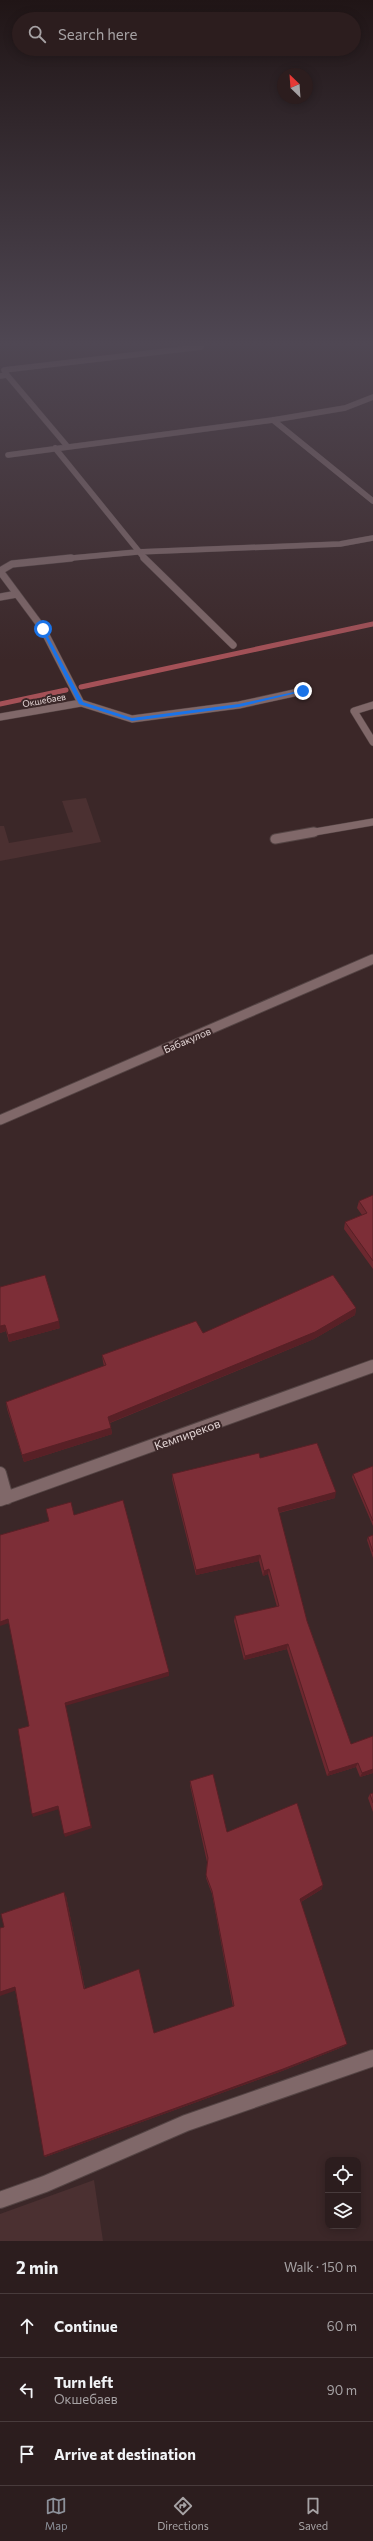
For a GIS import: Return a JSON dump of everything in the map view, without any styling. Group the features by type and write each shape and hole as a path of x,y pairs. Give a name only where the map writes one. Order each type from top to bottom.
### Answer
{"street":[{"path":"8,456 34,452"},
{"path":"58,452 137,552 233,645"},
{"path":"312,452 373,501"},
{"path":"81,703 43,629 0,571 12,564 137,552 340,544 373,538"},
{"path":"0,597 17,594"},
{"name":"Окшебаев","path":"0,717 81,703 132,719 239,705 303,691"},
{"path":"373,705 354,711 373,742"},
{"path":"275,839 373,822"},
{"name":"Бабакулов","path":"0,1120 373,959"},
{"name":"Кемпиреков","path":"3,1499 373,1366"},
{"path":"0,1473 3,1499"},
{"path":"0,2200 45,2184 186,2123 373,2058"}],"shaded area":[{"path":"86,798 101,842 0,861 0,826 4,826 9,843 73,832 62,801"},
{"path":"94,2180 103,2241 0,2241 0,2214"}],"building":[{"path":"373,1195 373,1261 345,1222 367,1213 359,1201"},
{"path":"45,1275 59,1321 8,1335 5,1325 0,1326 0,1287"},
{"path":"333,1275 356,1308 315,1332 108,1417 111,1428 22,1455 6,1402 106,1365 102,1355 196,1321 203,1333"},
{"path":"317,1443 336,1492 278,1508 307,1621 351,1744 373,1736 373,1769 362,1773 358,1763 329,1772 288,1644 245,1656 235,1616 279,1606 269,1569 264,1571 260,1555 196,1570 172,1474 259,1453 260,1458"},
{"path":"373,1466 373,1521 353,1474"},
{"path":"123,1500 169,1672 65,1703 91,1826 64,1834 58,1806 32,1814 18,1729 29,1726 8,1619 0,1622 0,1535 49,1521 46,1509 71,1502 74,1515"},
{"path":"373,1535 373,1552 368,1537"},
{"path":"213,1774 227,1832 297,1803 323,1885 300,1899 347,2044 283,2069 44,2156 15,1987 0,1992 0,1928 4,1927 1,1914 64,1892 84,1989 139,1969 154,2033 234,2006 212,1891 206,1875 208,1858 190,1781"},
{"path":"373,1793 373,1803 370,1794"}],"waterway":[{"path":"81,687 373,624"},
{"path":"0,704 66,690"}],"route":[{"path":"43,629 81,703 132,719 239,705 303,691"}]}
